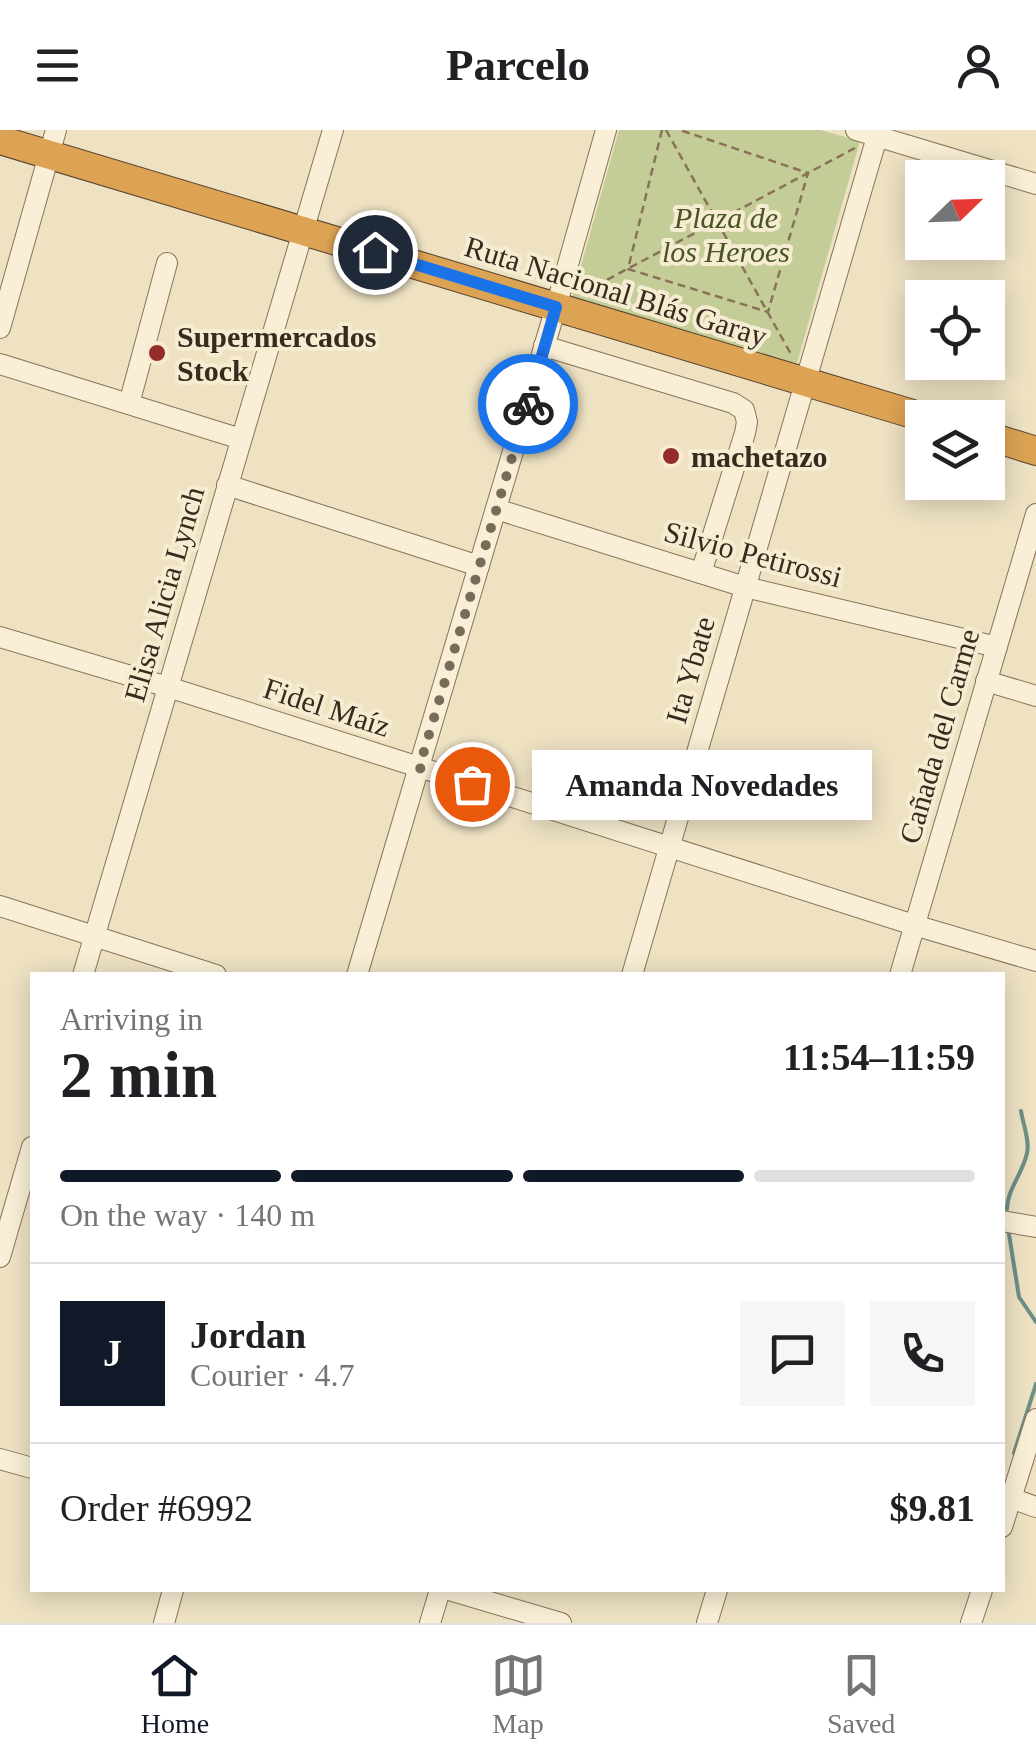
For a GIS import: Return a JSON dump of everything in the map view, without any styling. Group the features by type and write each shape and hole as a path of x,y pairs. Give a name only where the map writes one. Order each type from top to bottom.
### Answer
{"highway":[{"name":"Ruta Nacional Blás Garay","path":"0,140 53,142 302,231 905,412"},
{"path":"1005,441 1036,450"}],"street":[{"name":"Elisa Alicia Lynch","path":"84,972 333,130"},
{"path":"357,972 606,130"},
{"path":"871,132 1036,184"},
{"name":"Ita Ybate","path":"633,972 806,382 871,132"},
{"path":"0,328 53,142"},
{"path":"129,404 168,263"},
{"path":"544,346 733,403 744,410 745,433 701,574"},
{"path":"0,364 242,438"},
{"path":"228,485 479,566"},
{"name":"Silvio Petirossi","path":"496,509 744,587 996,647"},
{"name":"Cañada del Carme","path":"901,972 1036,514"},
{"name":"Fidel Maíz","path":"0,637 1036,961"},
{"path":"986,682 1036,696"},
{"path":"0,906 206,972"},
{"path":"0,1257 30,1153"},
{"path":"1036,1419 1007,1497 1036,1506"},
{"path":"0,1459 30,1467"},
{"path":"164,1623 172,1592"},
{"path":"430,1623 439,1592"},
{"path":"456,1592 561,1623"},
{"path":"707,1623 716,1592"},
{"path":"971,1623 981,1592"}],"path":[{"path":"664,130 806,382"},
{"path":"628,268 664,130"},
{"path":"680,130 808,173"},
{"path":"585,292 808,173 871,132"},
{"path":"768,312 808,173"},
{"path":"628,268 768,312"}],"green space":[{"name":"Plaza de los Heroes","path":"619,130 820,130 860,141 797,363 572,298"}],"waterway":[{"path":"1007,1209 1028,1148 1021,1111"},
{"path":"1008,1228 1019,1297 1036,1322"},
{"path":"1014,1453 1036,1384"}],"way so far":[{"path":"472,784 419,768 528,404"}],"place":[{"name":"Supermercados Stock","path":"157,353"},
{"name":"machetazo","path":"671,456"},
{"name":"Amanda Novedades","path":"472,784"}],"route":[{"path":"375,252 556,307 528,404"}]}
